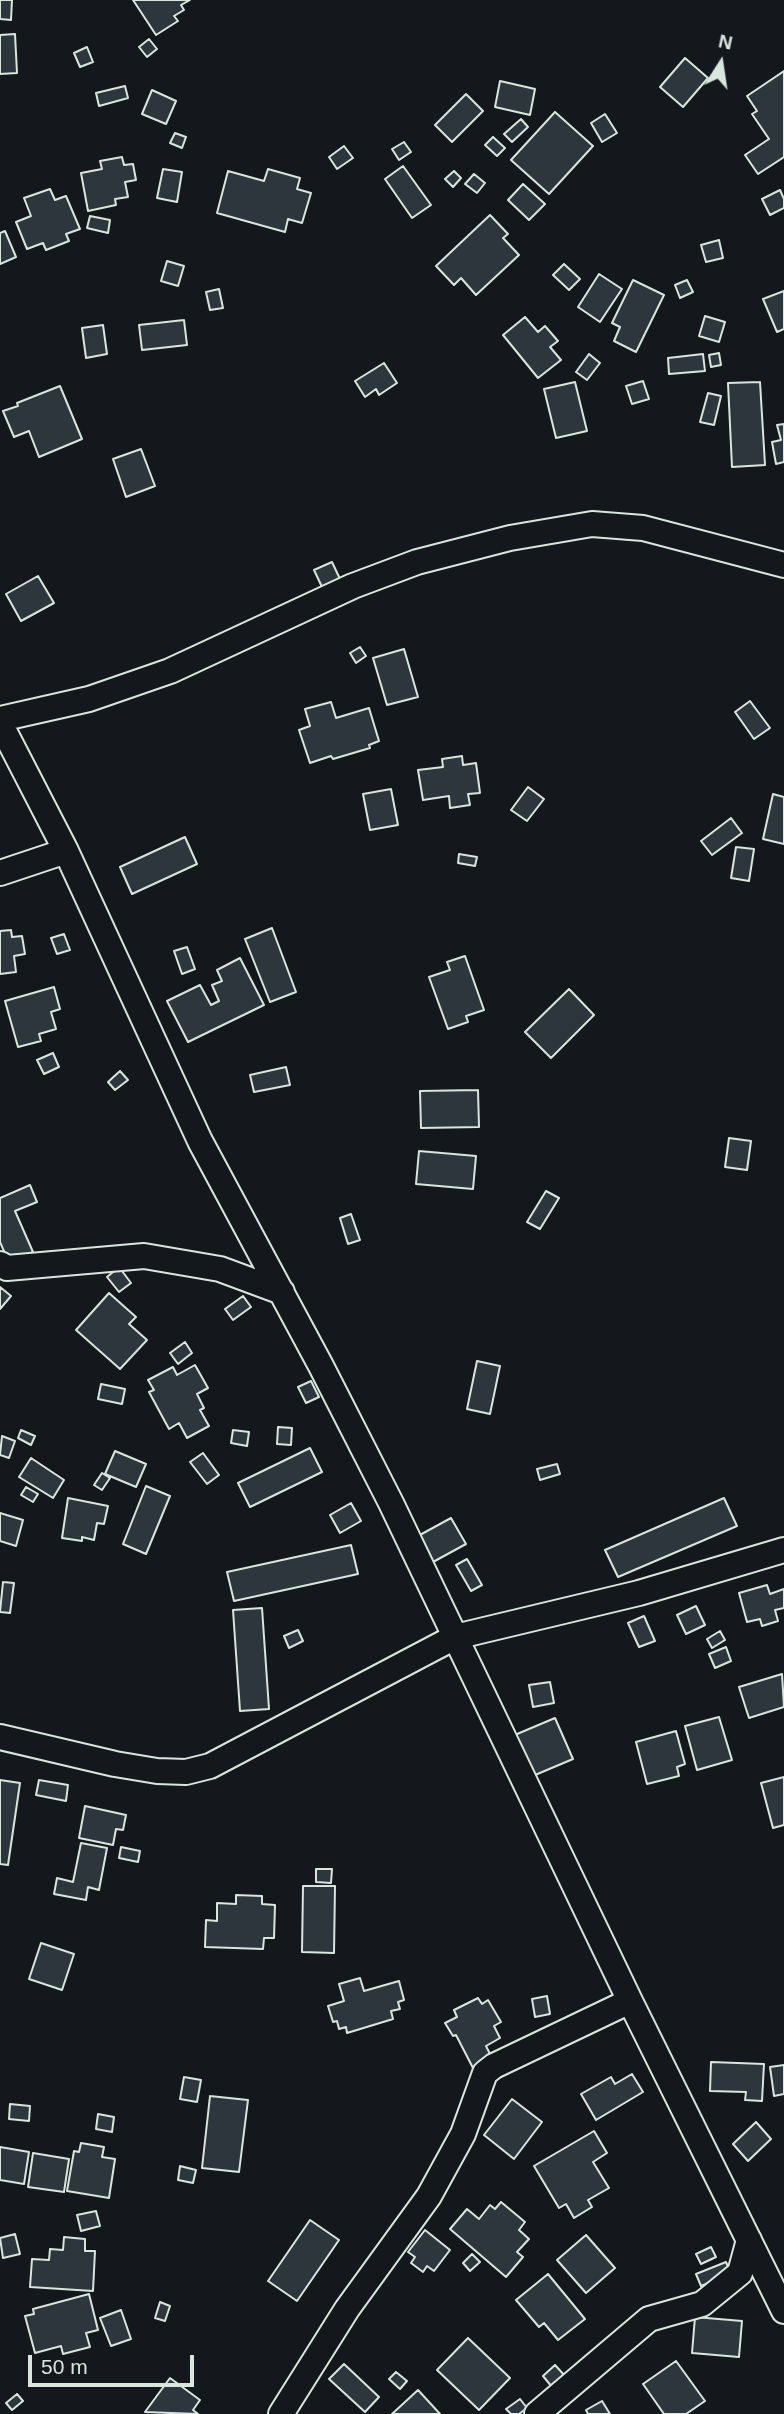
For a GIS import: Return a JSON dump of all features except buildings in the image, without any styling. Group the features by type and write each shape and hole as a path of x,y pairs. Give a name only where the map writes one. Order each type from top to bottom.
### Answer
{"street":[{"path":"784,565 643,528 592,524 510,538 417,562 354,586 170,671 89,699 0,721 65,851 200,1141 391,1503 630,2001 784,2311"},
{"path":"0,873 65,851"},
{"path":"0,1264 8,1268 144,1256 220,1269 282,1292"},
{"path":"0,1737 115,1764 156,1771 186,1772 210,1766 455,1637 639,1593 784,1550"},
{"path":"281,2414 347,2309 429,2196 463,2134 485,2073 494,2066 630,2001"},
{"path":"537,2414 649,2319 702,2304 740,2273 749,2240"}]}
